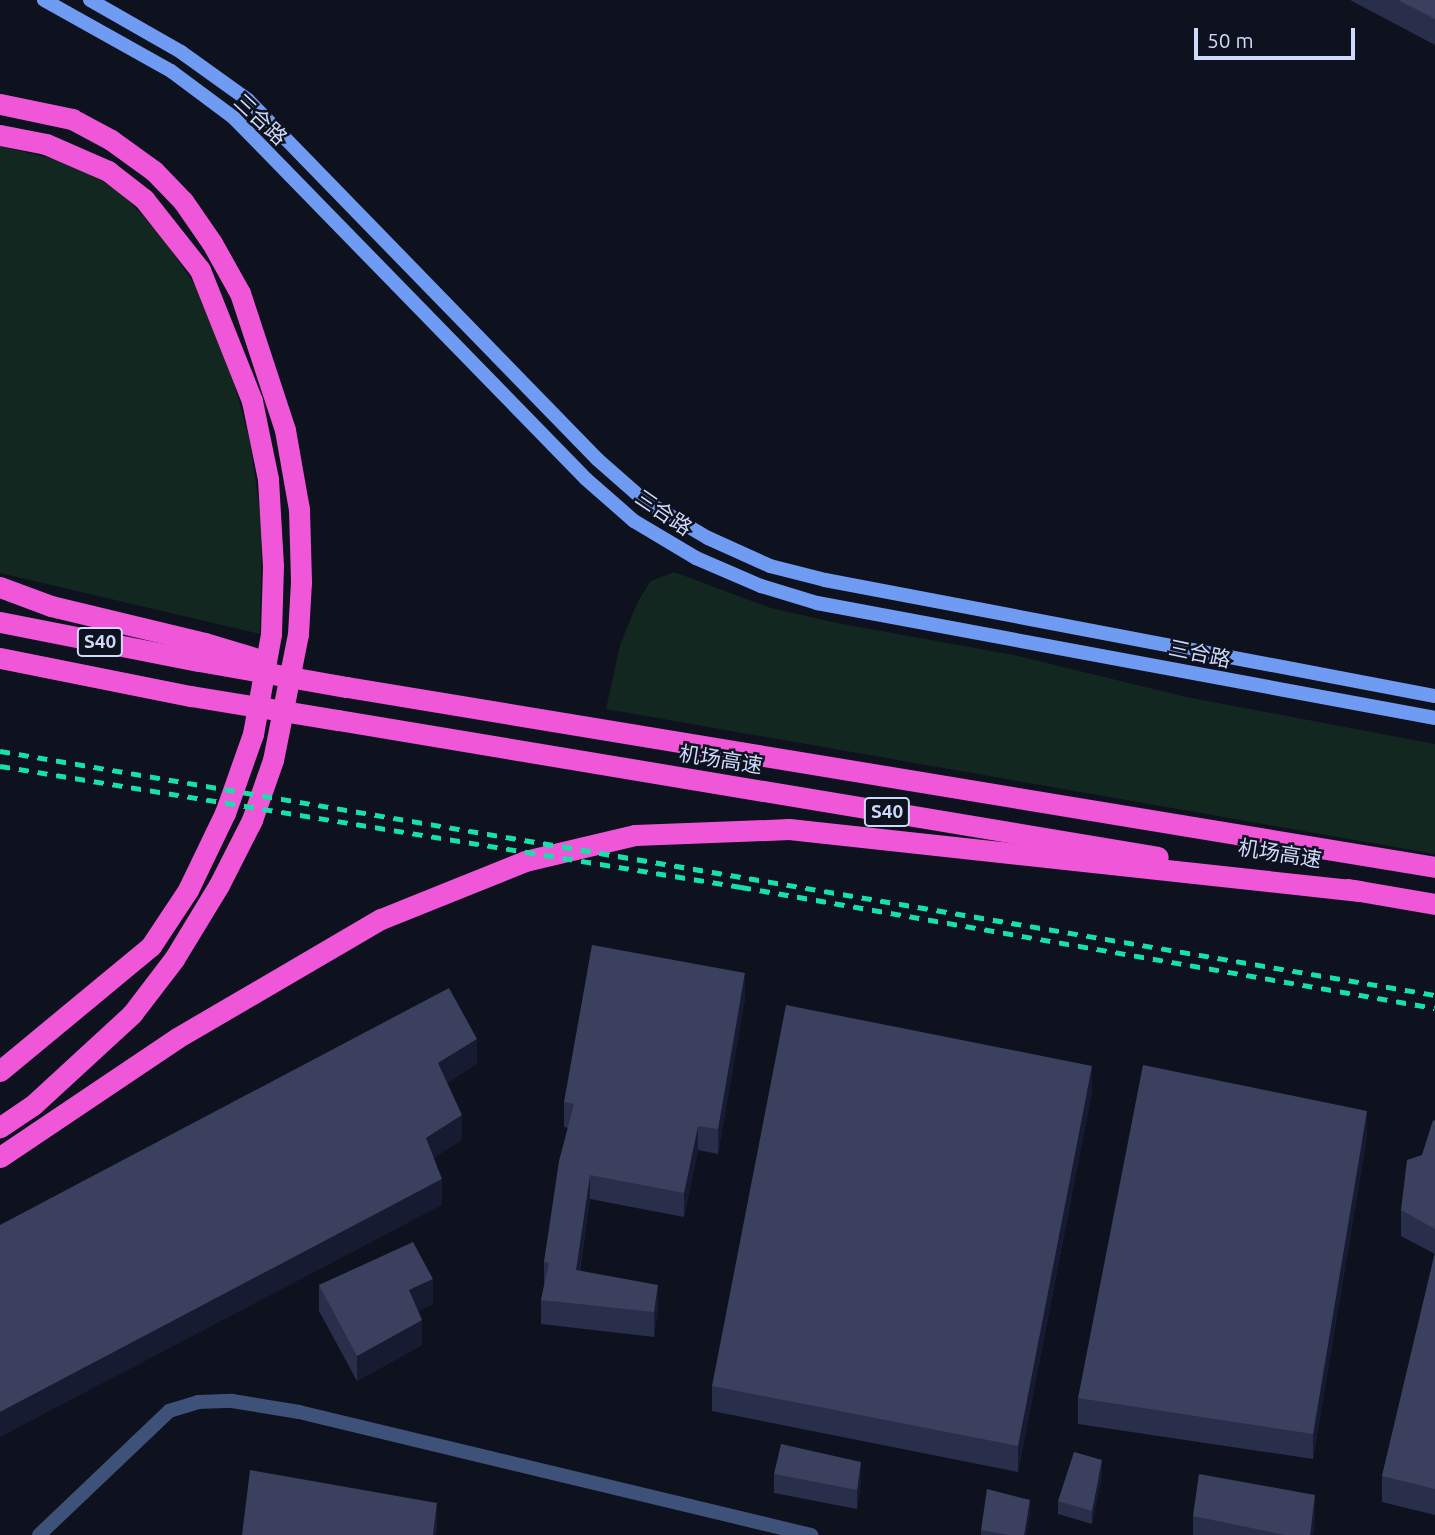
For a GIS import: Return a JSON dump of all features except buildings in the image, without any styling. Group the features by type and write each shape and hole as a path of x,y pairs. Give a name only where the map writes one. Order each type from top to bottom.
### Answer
{"highway":[{"path":"0,104 72,119 111,140 154,171 183,201 212,243 240,293 285,430 299,509 301,582 298,634 272,760 252,820 219,885 174,959 132,1014 33,1105 0,1127"},
{"path":"0,135 46,144 108,171 144,200 200,270 252,401 268,479 273,566 271,634 253,734 225,813 188,890 151,946 0,1071"},
{"path":"0,587 51,606 202,652"},
{"name":"机场高速","path":"0,622 202,652 347,687 1435,867"},
{"name":"机场高速","path":"0,658 191,696 1435,904"},
{"path":"0,1157 177,1038 381,919 525,861 635,835 789,829 1360,891"}],"main road":[{"name":"三合路","path":"44,0 172,71 234,118 586,479 634,520 696,558 761,586 817,603 1435,718"},
{"name":"三合路","path":"90,0 181,52 248,100 558,422 645,501 708,538 770,566 825,580 1435,696"}],"street":[{"path":"38,1535 169,1411 198,1402 232,1401 299,1412 811,1535"}],"green space":[{"path":"0,146 74,164 123,194 161,236 196,286 230,367 250,442 262,526 260,634 0,573"},
{"path":"674,572 771,608 837,623 1014,655 1186,697 1435,744 1435,854 606,709 620,645 638,601 651,581"}],"railway":[{"path":"0,751 1435,995"},
{"path":"0,766 741,887 1435,1008"}]}
